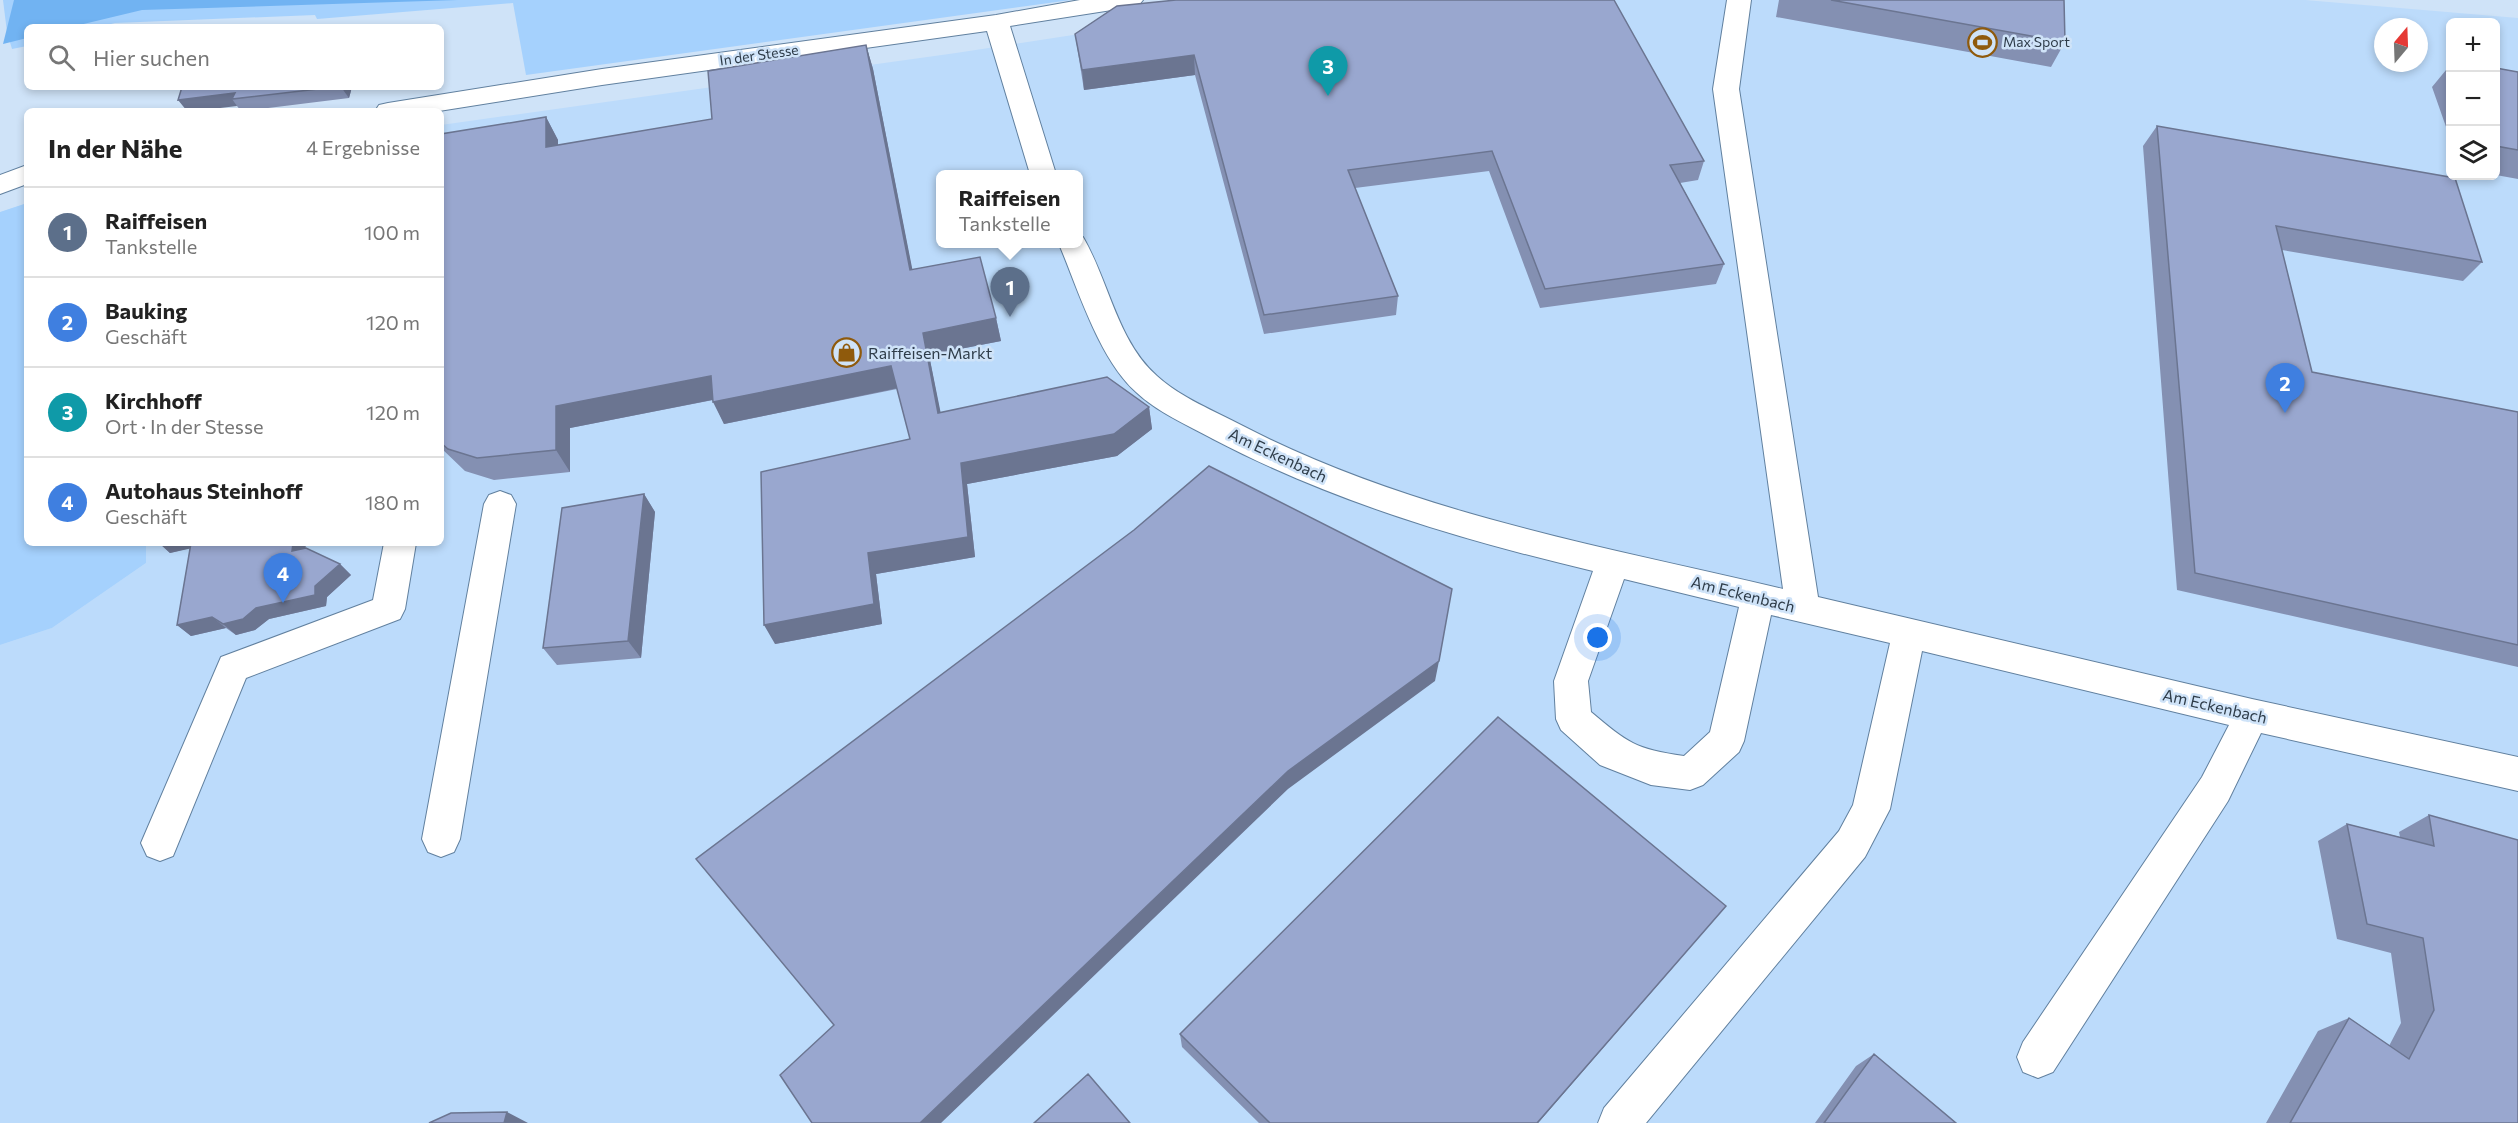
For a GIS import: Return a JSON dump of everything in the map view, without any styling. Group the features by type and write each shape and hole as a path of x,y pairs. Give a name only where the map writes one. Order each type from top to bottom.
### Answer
{"street":[{"name":"In der Stesse","path":"407,108 602,77 996,22 1039,13 1131,0"},
{"path":"1739,0 1726,89 1803,609"},
{"path":"996,22 1043,170"},
{"path":"0,185 24,175"},
{"name":"Am Eckenbach","path":"1075,248 1120,352 1146,384 1179,407 1279,459 1372,496 1514,539 1758,599 2252,715 2518,774"},
{"path":"441,839 500,504"},
{"path":"160,843 232,668 388,609 399,546"},
{"path":"1613,562 1571,681 1574,719 1613,753 1651,768 1690,773 1726,741 1758,599"},
{"path":"1619,1123 1852,844 1871,809 1909,633"},
{"path":"2038,1057 2215,789 2252,715"},
{"path":"1648,1123 1656,1078"}],"shaded area":[{"path":"3,0 1071,0 526,75 513,3 317,19 315,15 111,24 24,24 24,47 12,49 7,32"},
{"path":"14,0 458,0 142,10 84,24 24,24 24,39 3,44"},
{"path":"1301,0 2305,0 2518,18 2518,1123 0,1123 0,645 52,628 146,563 146,546 444,546 444,125 956,53"},
{"path":"24,204 24,546 146,546 146,563 52,628 0,645 0,212"}],"building":[{"path":"1176,0 1614,0 1704,161 1670,165 1724,264 1545,289 1492,151 1348,170 1398,296 1264,315 1194,55 1082,70 1075,34 1117,6"},
{"path":"1831,0 2064,0 2065,42"},
{"path":"866,45 910,270 980,257 996,318 923,333 938,413 1107,377 1149,407 1114,434 961,463 968,537 868,553 874,604 764,625 761,472 910,439 891,366 713,402 711,376 556,406 556,450 477,458 444,446 444,134 546,117 546,147 712,119 708,71"},
{"path":"2500,69 2518,72 2518,150 2500,147"},
{"path":"181,90 309,90 232,99 235,93 178,100"},
{"path":"2157,126 2456,180 2482,262 2276,226 2312,372 2518,412 2518,645 2195,573"},
{"path":"1209,466 1452,589 1439,661 1288,771 920,1123 812,1123 780,1075 834,1025 696,859 1134,530"},
{"path":"644,494 628,641 543,648 562,508"},
{"path":"190,546 293,546 292,551 306,548 340,564 315,586 315,595 256,608 243,619 223,624 212,617 177,625"},
{"path":"1498,717 1726,906 1537,1123 1270,1123 1180,1034"},
{"path":"2429,815 2518,840 2518,1123 2290,1123 2349,1018 2409,1059 2434,1010 2423,938 2367,924 2347,824 2434,846"},
{"path":"1874,1054 1956,1123 1824,1123"},
{"path":"1088,1074 1130,1123 1034,1123"},
{"path":"507,1112 504,1123 429,1123 451,1113"}],"place":[{"name":"Max Sport","path":"1982,42"},
{"name":"Kirchhoff","path":"1328,96"},
{"name":"Raiffeisen","path":"1010,317"},
{"name":"Raiffeisen-Markt","path":"847,353"},
{"name":"Bauking","path":"2285,413"},
{"name":"Autohaus Steinhoff","path":"283,603"}]}
